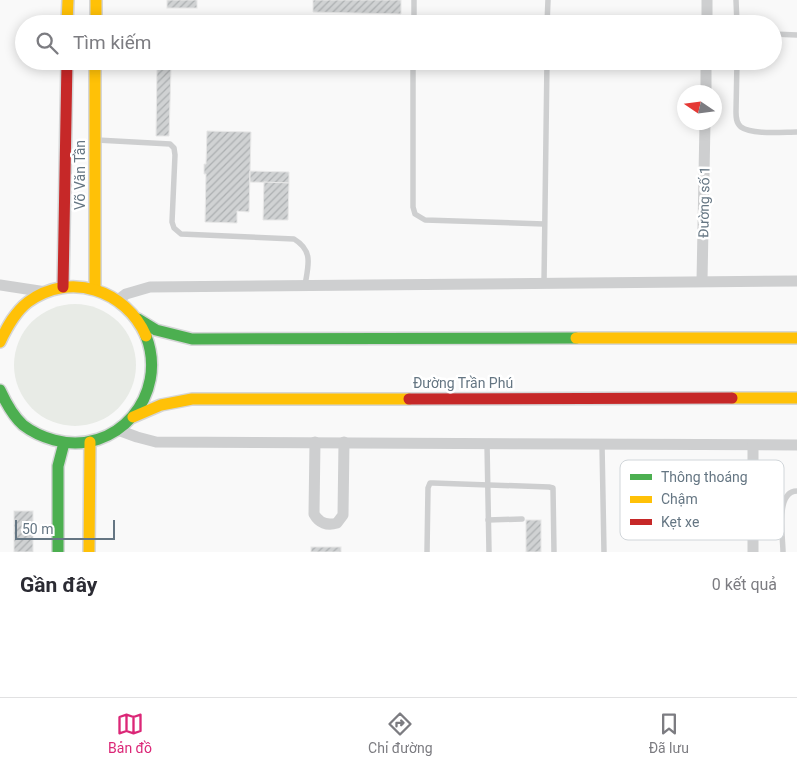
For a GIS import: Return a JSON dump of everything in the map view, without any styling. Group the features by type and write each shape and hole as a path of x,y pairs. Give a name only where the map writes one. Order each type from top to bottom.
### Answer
{"main road":[{"path":"68,0 68,15"},
{"path":"96,0 96,15"},
{"name":"Võ Văn Tần","path":"63,287 67,70"},
{"name":"Võ Văn Tần","path":"95,289 96,70"},
{"path":"0,342 4,328 29,301 46,292 63,287 79,286 95,289 118,300 138,319 156,330 192,339 797,338"},
{"path":"0,390 10,410 24,426 43,437 64,443 90,442 105,438 133,417 144,402 150,383 153,364 150,345 138,319"},
{"name":"Đường Trần Phú","path":"133,417 149,408 168,402 192,399 797,398"},
{"path":"0,410 19,420"},
{"path":"89,552 90,442"},
{"path":"58,552 58,466 64,443"}],"street":[{"path":"707,0 707,15"},
{"path":"706,70 706,85"},
{"name":"Đường số 1","path":"702,281 705,130"},
{"path":"118,300 126,294 150,287 797,281"},
{"path":"0,285 46,292"},
{"path":"118,430 137,438 156,442 797,445"},
{"path":"315,442 314,514 319,521 329,524 338,522 342,515 344,442"},
{"path":"753,446 753,460"}],"lane":[{"path":"414,0 414,15"},
{"path":"547,15 548,0"},
{"path":"736,0 737,15"},
{"path":"782,34 797,34"},
{"path":"414,70 413,207 415,214 425,220 544,224"},
{"path":"544,283 547,70"},
{"path":"737,70 736,119 740,126 747,130 797,132"},
{"path":"95,140 170,144 174,148 175,155 172,222 174,228 181,234 294,239 302,244 308,252 305,285"},
{"path":"487,444 489,552"},
{"path":"602,445 604,552"},
{"path":"427,552 428,488 430,483 553,488 554,552"},
{"path":"784,501 793,491 797,491"},
{"path":"488,520 522,519"}],"shaded area":[{"path":"75,304 99,308 118,322 132,341 136,365 132,389 118,408 99,422 75,426 51,422 32,408 18,389 14,365 18,341 32,322 51,308"}],"building":[{"path":"167,0 197,0 197,8 167,8"},
{"path":"313,0 401,0 401,14 313,12"},
{"path":"157,70 171,70 169,136 156,136"},
{"path":"207,131 251,132 249,212 237,211 237,223 205,222 206,174 204,174 204,164 206,164"},
{"path":"250,171 289,172 289,183 250,182"},
{"path":"264,182 289,183 288,220 263,220"},
{"path":"14,511 33,511 33,552 14,552"},
{"path":"526,520 541,520 541,552 526,552"},
{"path":"311,547 341,547 341,552 311,552"}],"traffic: fast":[{"path":"138,319 156,330 192,339 576,338"},
{"path":"0,390 16,418 30,430 54,440 77,443 98,439 117,430 132,417 144,399 150,380 151,358 146,336"},
{"path":"58,552 58,466 64,443"}],"traffic: slow":[{"path":"67,15 68,0"},
{"path":"96,0 96,15"},
{"path":"95,70 95,289"},
{"path":"0,342 12,320 28,302 44,293 61,288 79,287 95,290 111,297 125,307 137,320 146,336"},
{"path":"576,338 797,338"},
{"path":"732,398 797,398"},
{"path":"133,417 161,405 192,399 409,399"},
{"path":"89,552 90,442"}],"traffic: jam":[{"path":"63,287 67,70"},
{"path":"409,399 732,398"}]}
